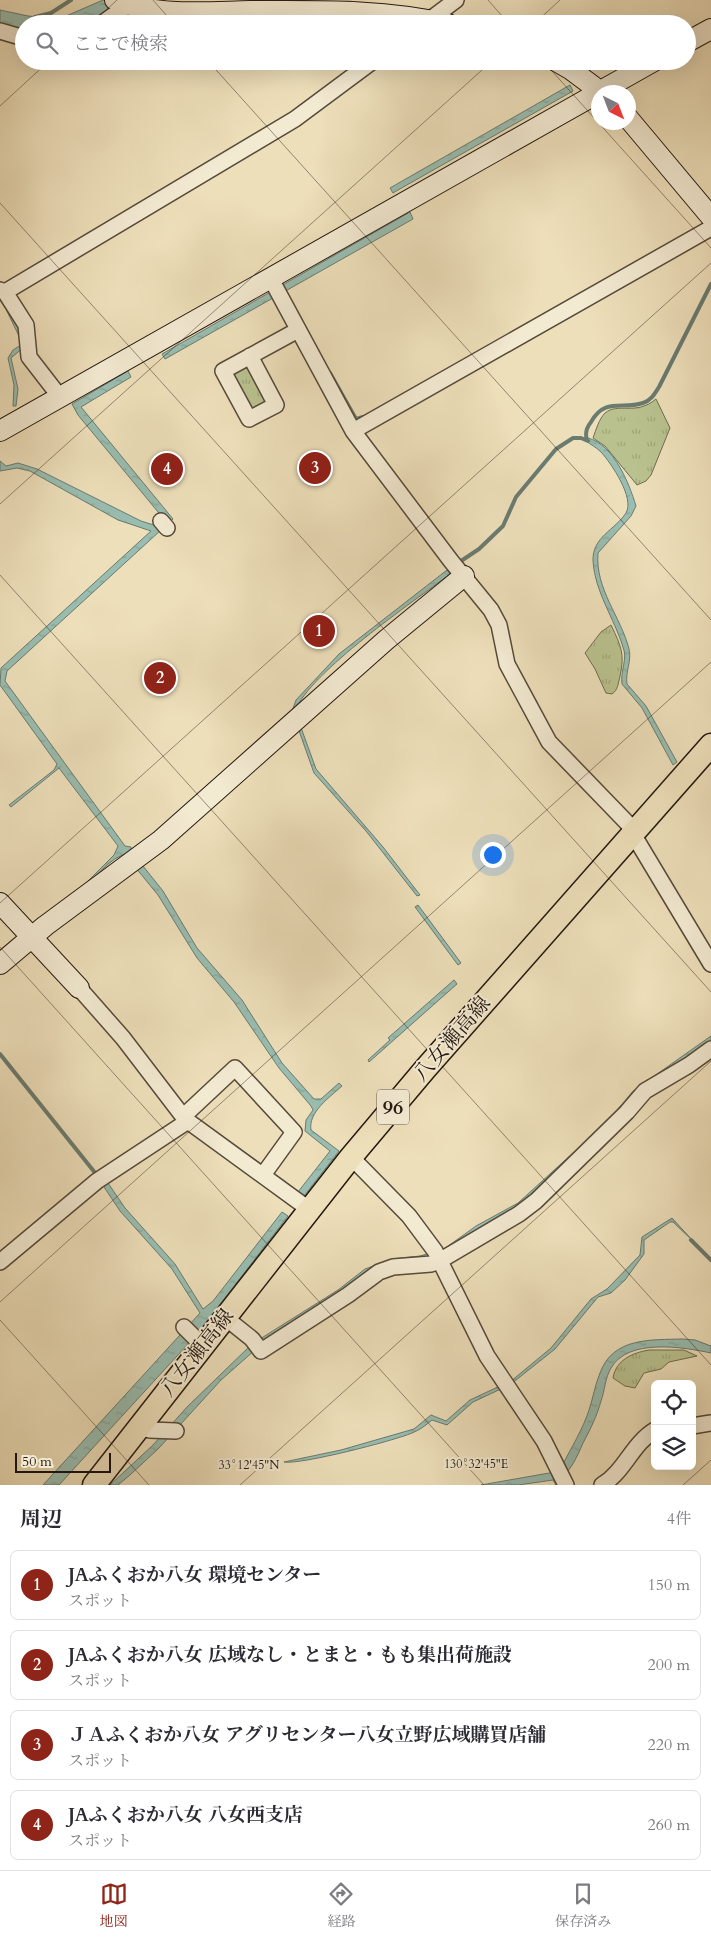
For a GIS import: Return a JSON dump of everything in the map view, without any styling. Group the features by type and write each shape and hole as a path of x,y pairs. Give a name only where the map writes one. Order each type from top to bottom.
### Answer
{"main road":[{"name":"八女瀬高線","path":"94,1485 351,1157 426,1068 711,745"}],"street":[{"path":"441,15 456,0"},
{"path":"110,15 122,3 178,14 350,10 385,15"},
{"path":"696,37 711,29"},
{"path":"0,31 15,35"},
{"path":"60,397 29,356 26,325 2,291 295,119 361,70"},
{"path":"571,70 591,85"},
{"path":"612,85 638,70"},
{"path":"0,431 591,97"},
{"path":"636,128 711,217"},
{"path":"353,430 711,228"},
{"path":"271,279 353,430 491,610 499,625 507,664 549,742 634,832 711,964"},
{"path":"250,356 298,330"},
{"path":"0,964 32,937 134,861 386,640 464,576"},
{"path":"0,903 123,1038 187,1120 310,1210"},
{"path":"232,1323 261,1351 348,1295 379,1272 393,1267 431,1264 439,1256 525,1210 627,1112 645,1091 690,1065 711,1049"},
{"path":"0,1262 97,1181 187,1120 188,1112 235,1068 294,1132 263,1175"},
{"path":"351,1157 409,1216 439,1256 487,1356 519,1401 562,1477"},
{"path":"184,1327 196,1339"},
{"path":"696,1425 711,1423"},
{"path":"149,1430 172,1431"},
{"path":"602,1485 626,1464 638,1442 651,1433"}],"green space":[{"path":"247,366 267,402 252,411 231,373"},
{"path":"656,399 670,428 651,475 646,481 637,485 605,446 593,438 599,421 605,413 616,409 641,407"},
{"path":"611,625 620,645 622,656 616,691 612,694 606,693 585,653 601,632"},
{"path":"649,1350 684,1350 697,1356 669,1362 661,1369 644,1373 635,1388 625,1386 613,1378 618,1366 626,1358"}],"water":[{"path":"103,0 125,0 104,15 68,15"},
{"path":"0,10 23,15 15,15 15,31 0,27"},
{"path":"570,85 573,91 393,193 390,188"},
{"path":"410,212 413,219 165,359 162,354"},
{"path":"0,297 20,326 24,347 11,358 18,389 16,406 13,406 14,385 8,358 13,350 21,345 20,338"},
{"path":"128,371 131,377 81,407 173,519 7,671 5,681 125,846 131,847 131,851 163,891 197,948 242,1000 282,1063 314,1099 321,1099 339,1083 342,1086 321,1105 311,1123 311,1130 339,1151 304,1196 298,1192 330,1151 305,1131 306,1120 313,1110 279,1068 234,1002 197,958 158,895 126,856 122,855 108,864 70,899 114,855 118,846 59,768 11,807 9,805 54,770 57,764 0,685 1,668 151,531 118,520 30,471 17,468 0,471 0,461 6,466 18,463 37,469 141,521 157,526 163,518 78,415 72,404"},
{"path":"588,438 605,448 613,457 625,476 636,506 631,516 598,553 598,566 604,591 629,649 630,658 627,684 646,706 677,762 673,765 642,708 622,684 624,652 597,583 593,561 596,546 600,540 626,513 628,507 627,499 625,490 616,472 601,452 586,441"},
{"path":"447,570 450,574 364,638 320,677 304,695 295,711 316,769 383,847 420,895 417,896 366,831 314,773 292,711 296,700 339,654"},
{"path":"418,905 461,963 458,965 415,907"},
{"path":"454,980 457,984 369,1062 368,1060 390,1040 388,1038"},
{"path":"711,1036 711,1044 536,1196 444,1256 378,1269 255,1350 221,1380 159,1448 130,1475 118,1485 110,1485 153,1445 187,1407 252,1344 338,1290 365,1269 392,1259 420,1256 444,1249 476,1226 518,1203 607,1122 633,1091"},
{"path":"108,1183 125,1208 175,1264 203,1309 213,1301 282,1212 288,1216 198,1333 59,1485 43,1485 200,1313 172,1269 120,1211 104,1187"},
{"path":"672,1218 694,1242 673,1222 670,1222 644,1240 644,1254 625,1280 611,1293 598,1297 555,1349 511,1384 510,1382 551,1348 591,1299 607,1289 640,1255 642,1237"},
{"path":"683,1339 695,1340 711,1346 711,1353 672,1347 657,1347 643,1348 619,1358 607,1376 595,1417 574,1462 561,1479 562,1485 556,1485 553,1480 518,1485 481,1485 555,1472 562,1466 580,1431 606,1361 614,1353 634,1343"},
{"path":"502,1385 503,1388 473,1402 447,1425 432,1420 415,1432 402,1437 347,1452 308,1460 284,1462 341,1450 414,1429 431,1415 446,1421 470,1400"}],"waterway":[{"path":"43,15 51,13 71,0"},
{"path":"587,440 588,426 602,409 643,403 652,396 659,387 711,284"},
{"path":"330,373 356,419 363,417"},
{"path":"461,561 479,549 503,526 516,497 556,449 573,438 581,438 588,441"},
{"path":"0,1054 96,1174"},
{"path":"691,1240 711,1260"}],"place":[{"name":"ＪＡふくおか八女 アグリセンター八女立野広域購買店舗","path":"315,468"},
{"name":"JAふくおか八女 八女西支店","path":"167,469"},
{"name":"JAふくおか八女 環境センター","path":"319,631"},
{"name":"JAふくおか八女 広域なし・とまと・もも集出荷施設","path":"160,678"}]}
